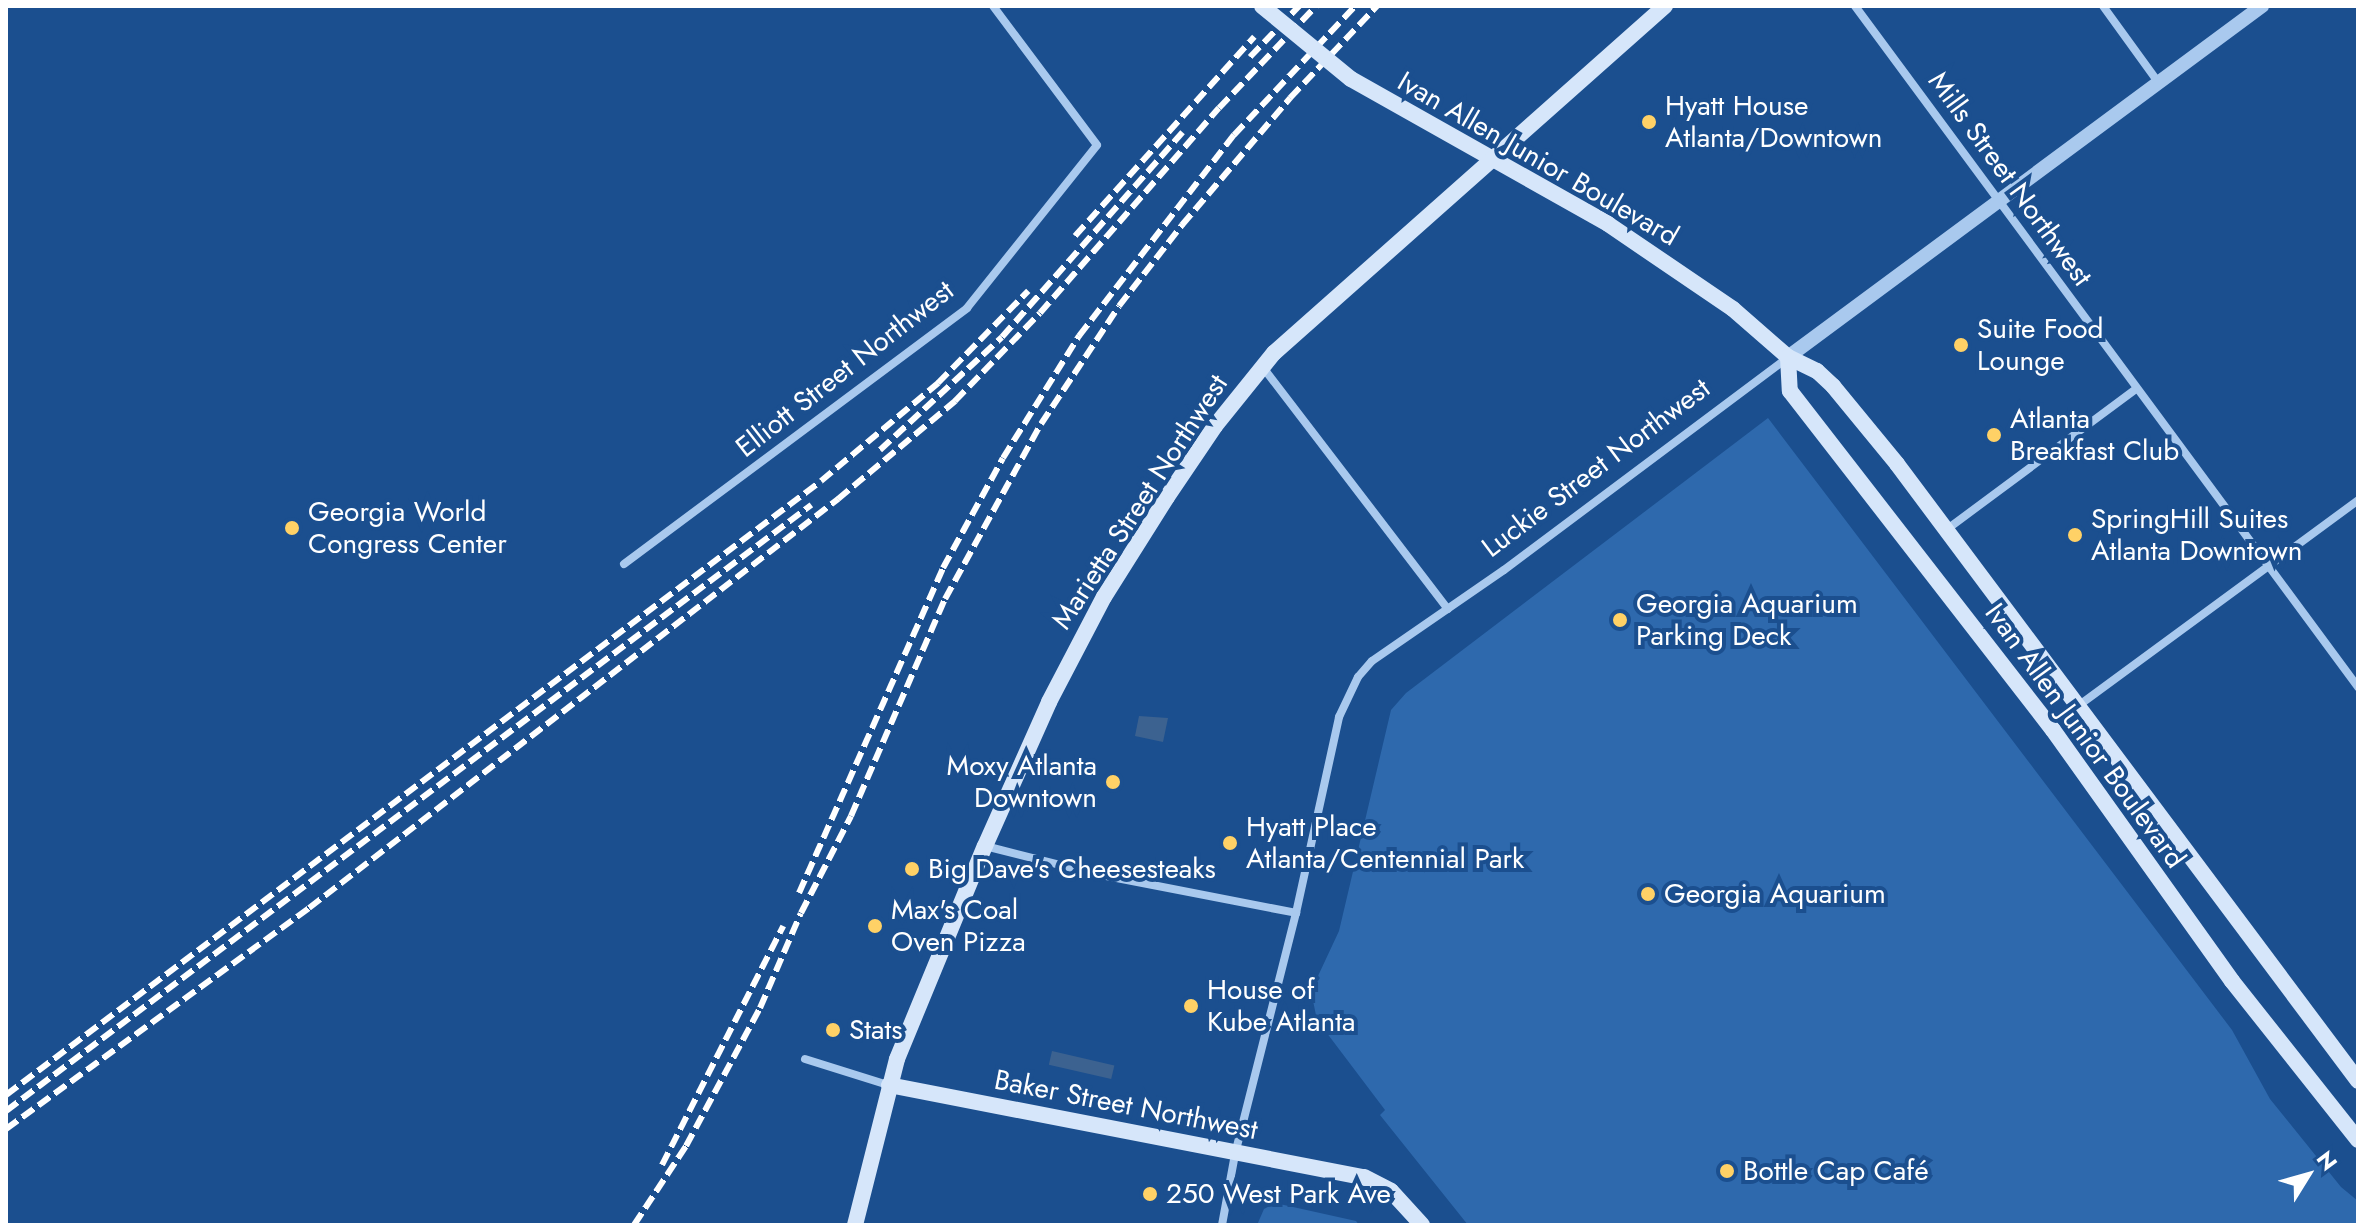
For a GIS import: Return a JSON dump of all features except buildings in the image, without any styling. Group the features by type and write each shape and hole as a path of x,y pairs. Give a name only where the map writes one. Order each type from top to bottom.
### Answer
{"main road":[{"name":"Ivan Allen Junior Boulevard","path":"1262,6 1351,79 1620,232 1733,309 1788,357 1817,371 1833,386 1946,530 2076,708 2355,1070"},
{"name":"Marietta Street Northwest","path":"855,1225 889,1085 985,846 1049,702 1104,597 1215,426 1262,366 1665,6"},
{"name":"Ivan Allen Junior Boulevard","path":"1788,357 1790,391 2053,730 2232,981 2358,1140"},
{"name":"Baker Street Northwest","path":"889,1085 1364,1177 1391,1191 1422,1225"}],"street":[{"name":"Elliott Street Northwest","path":"624,564 967,308 1097,145 993,6"},
{"name":"Mills Street Northwest","path":"1855,6 2358,687"},
{"path":"2103,6 2158,82"},
{"name":"Luckie Street Northwest","path":"1222,1225 1235,1154 1346,697 1372,661 1659,456 2262,6"},
{"path":"1262,366 1448,609"},
{"path":"1946,530 2136,389"},
{"path":"2076,708 2358,500"},
{"path":"985,846 1096,874 1296,913"},
{"name":"Baker Street Northwest","path":"805,1059 889,1085"}],"shaded area":[{"path":"1768,418 2232,1030 2270,1099 2341,1187 2358,1201 2358,1225 1468,1225 1380,1115 1385,1110 1317,1020 1311,991 1339,931 1391,710 1406,693"},
{"path":"1139,716 1168,718 1163,742 1135,736"},
{"path":"1052,1051 1114,1065 1111,1079 1049,1065"},
{"path":"1275,1203 1356,1221 1359,1225 1257,1225 1264,1209"}],"railway":[{"path":"1250,57 1299,6"},
{"path":"6,1129 309,908 838,499 955,401 1040,313 1219,108 1316,6"},
{"path":"799,893 943,568 1003,458 1079,336 1234,135 1355,6"},
{"path":"634,1225 686,1146 760,1008 801,913 851,816 945,599 1041,424 1119,306 1182,225 1290,98 1377,6"},
{"path":"1075,236 1254,37"},
{"path":"880,450 1002,337 1183,132"},
{"path":"6,1095 821,481 938,383 1028,291"},
{"path":"6,1111 811,505"},
{"path":"662,1165 783,926"}],"place":[{"name":"Hyatt House Atlanta/Downtown","path":"1649,122"},
{"name":"Suite Food Lounge","path":"1961,345"},
{"name":"Atlanta Breakfast Club","path":"1994,435"},
{"name":"Georgia World Congress Center","path":"292,528"},
{"name":"SpringHill Suites Atlanta Downtown","path":"2075,535"},
{"name":"Georgia Aquarium Parking Deck","path":"1620,620"},
{"name":"Moxy Atlanta Downtown","path":"1113,782"},
{"name":"Hyatt Place Atlanta/Centennial Park","path":"1230,843"},
{"name":"Big Dave's Cheesesteaks","path":"912,869"},
{"name":"Georgia Aquarium","path":"1648,894"},
{"name":"Max's Coal Oven Pizza","path":"875,926"},
{"name":"House of Kube Atlanta","path":"1191,1006"},
{"name":"Stats","path":"833,1030"},
{"name":"Bottle Cap Café","path":"1727,1171"},
{"name":"250 West Park Ave","path":"1150,1194"}]}
